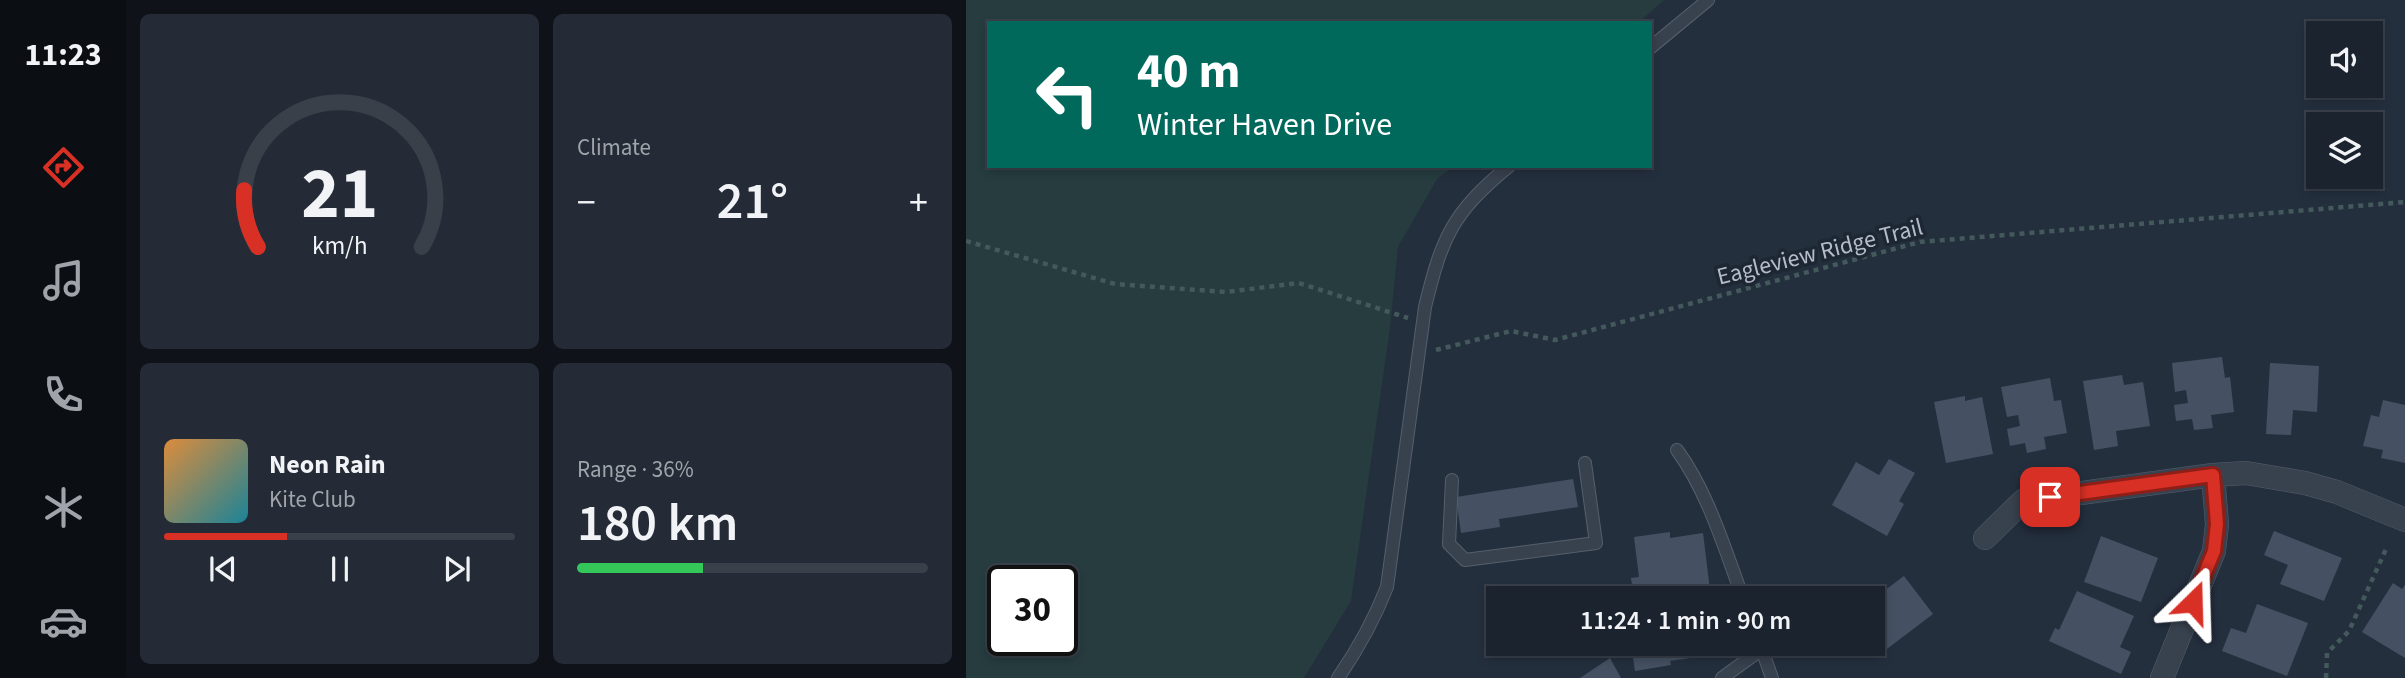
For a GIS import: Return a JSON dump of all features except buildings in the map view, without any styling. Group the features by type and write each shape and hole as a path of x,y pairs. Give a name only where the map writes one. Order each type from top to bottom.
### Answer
{"street":[{"path":"1985,538 2023,501 2213,475 2246,473 2305,483 2337,492 2405,520"},
{"path":"2162,678 2214,551 2217,524 2213,475"}],"lane":[{"path":"1652,46 1709,0"},
{"path":"1338,678 1356,653 1387,587 1423,323 1434,267 1457,216 1479,191 1506,168"},
{"path":"1676,450 1696,480 1738,586"},
{"path":"1452,480 1449,544 1465,560 1596,544 1585,463"},
{"path":"1723,678 1750,656"},
{"path":"1764,656 1772,678"}],"path":[{"name":"Eagleview Ridge Trail","path":"1419,355 1511,331 1555,340 1920,242 2405,202"},
{"path":"966,241 1115,284 1226,292 1299,283 1423,323"},
{"path":"2326,678 2327,653 2349,631 2386,549"}],"green space":[{"path":"966,0 1664,0 1640,21 987,21 987,168 1451,168 1437,179 1398,247 1390,328 1351,601 1304,678 966,678"}],"route":[{"path":"2050,497 2213,475 2217,524 2214,551 2193,602"}]}
